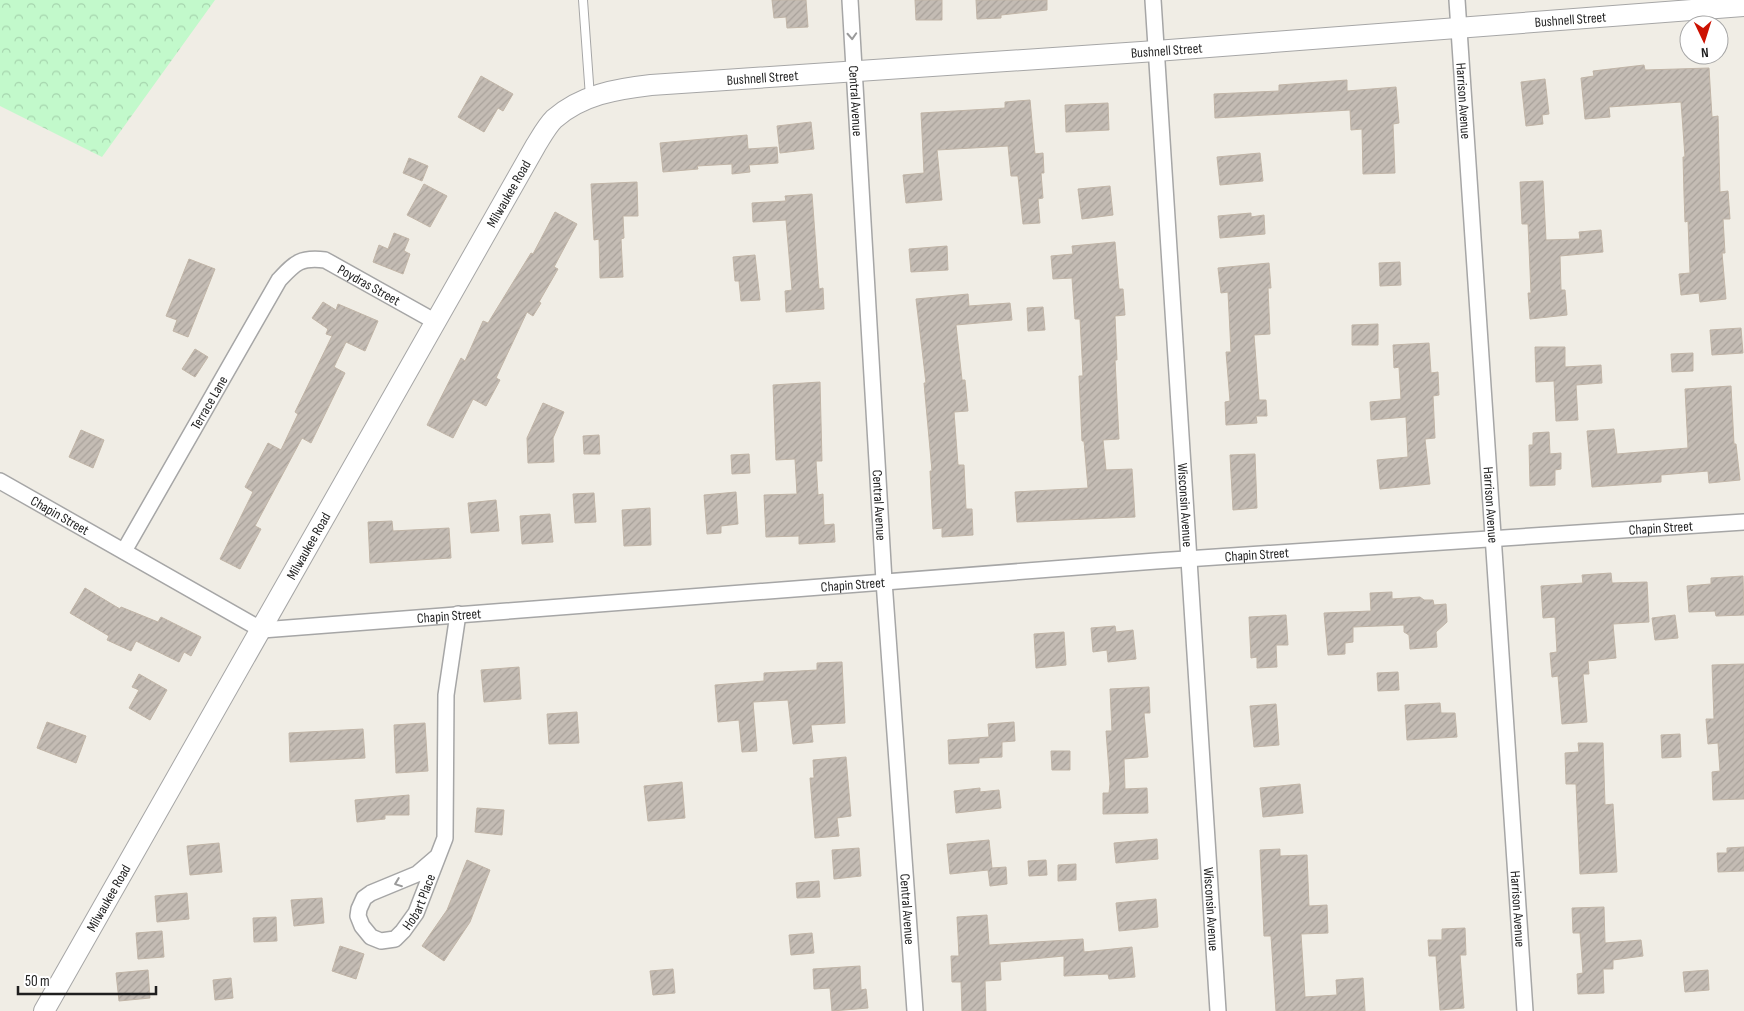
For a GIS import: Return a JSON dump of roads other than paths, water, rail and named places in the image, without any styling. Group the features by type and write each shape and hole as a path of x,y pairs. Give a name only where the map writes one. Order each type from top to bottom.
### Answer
{"street":[{"name":"Central Avenue","path":"850,0 884,581 915,1011"},
{"name":"Wisconsin Avenue","path":"1153,0 1218,1011"},
{"name":"Harrison Avenue","path":"1457,0 1525,1011"},
{"name":"Bushnell Street","path":"590,97 630,87 651,85 1156,51 1744,6"},
{"name":"Milwaukee Road","path":"44,1011 262,630 536,144 553,120 574,105 590,97"},
{"name":"Poydras Street","path":"301,260 309,258 325,260 436,322"},
{"name":"Terrace Lane","path":"124,551 279,280 292,265 301,260"},
{"name":"Chapin Street","path":"0,481 262,630 884,581 1744,522"},
{"name":"Hobart Place","path":"438,856 417,874 371,893 364,898 358,909 358,916 371,937 381,941 395,939 403,932 416,913 445,838 446,695 458,614"}],"lane":[{"path":"583,0 590,97"}]}
